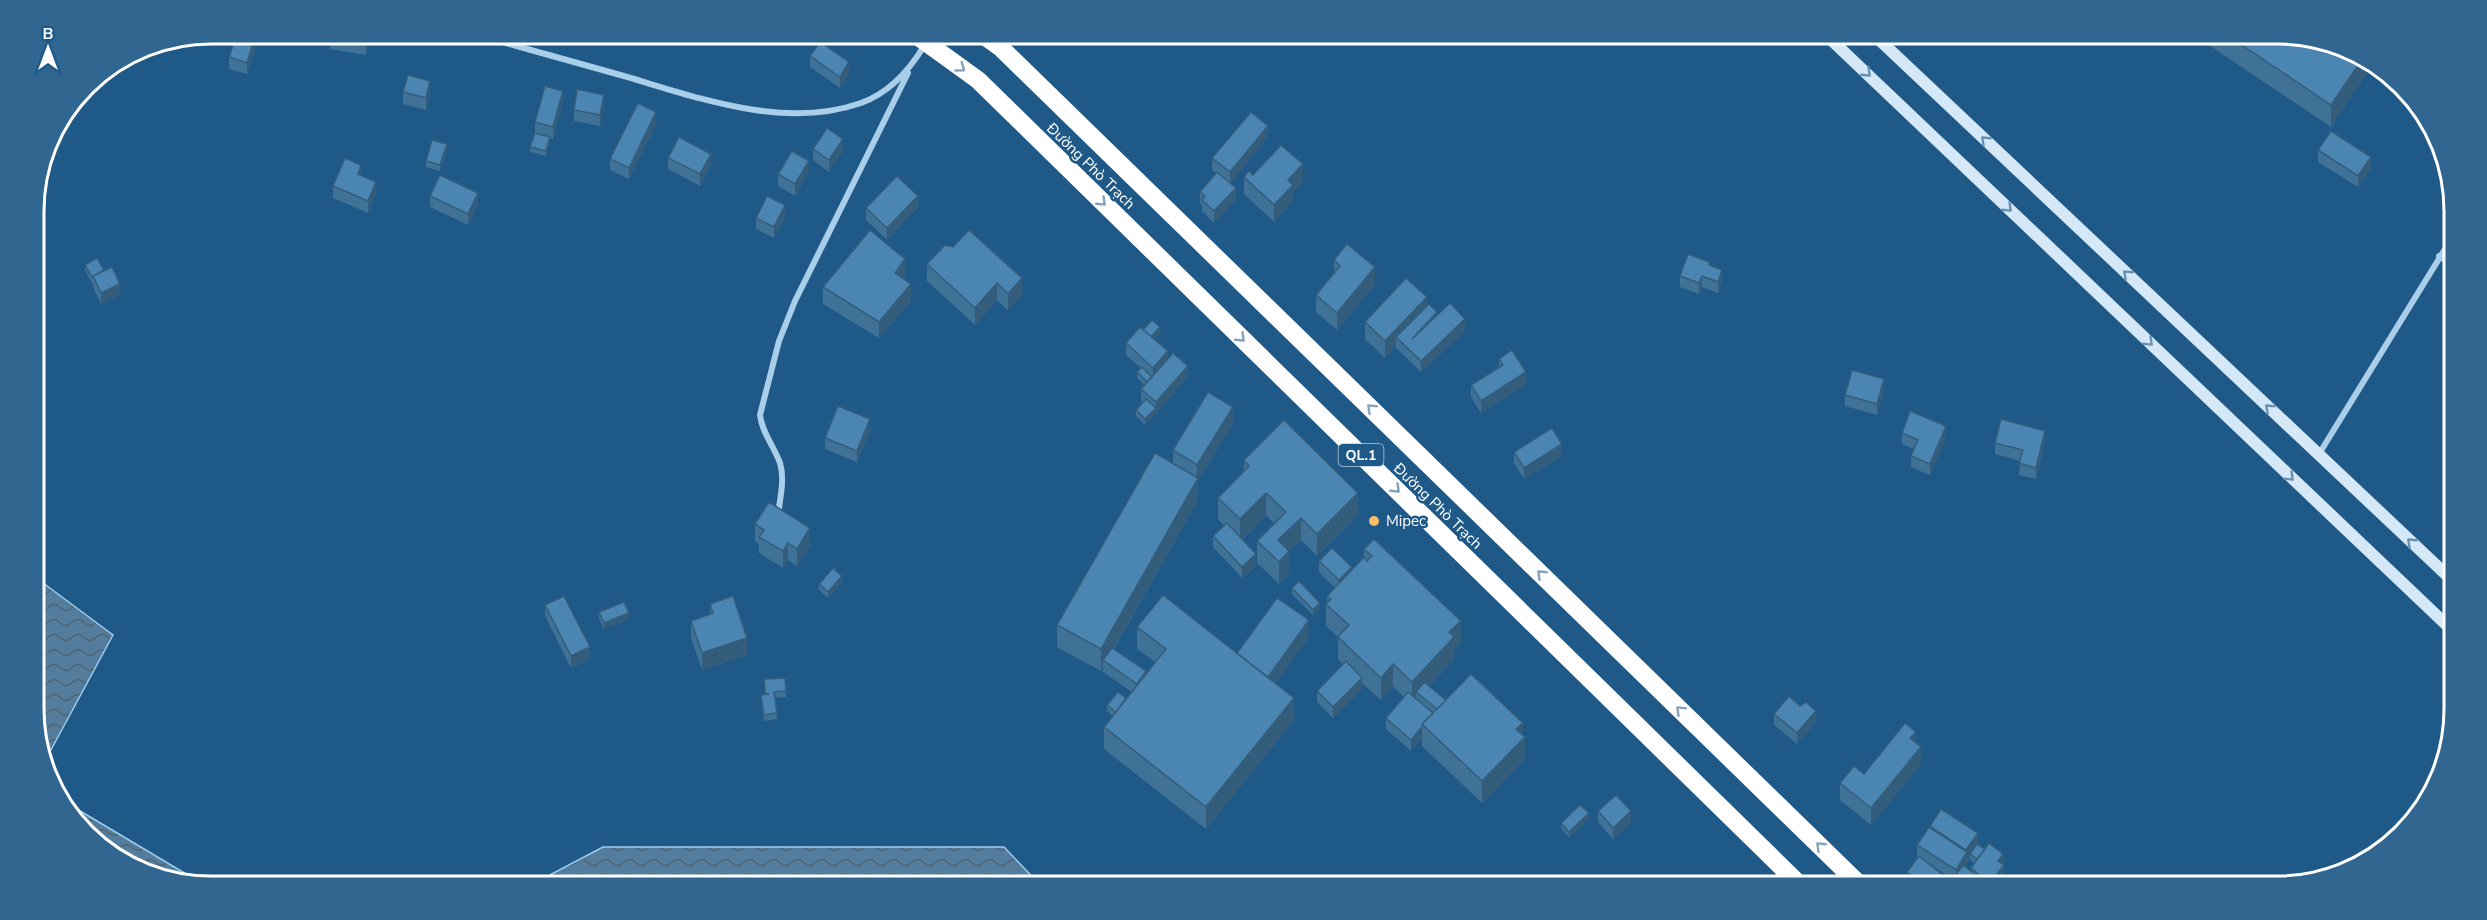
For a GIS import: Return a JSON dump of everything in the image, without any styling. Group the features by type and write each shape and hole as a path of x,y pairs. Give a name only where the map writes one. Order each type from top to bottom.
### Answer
{"highway":[{"name":"Đường Phò Trạch","path":"928,44 978,81 1791,876"},
{"name":"Đường Phò Trạch","path":"993,44 1010,57 1851,876"}],"street":[{"path":"1835,43 2444,622"},
{"path":"1883,43 2319,455 2444,569"},
{"path":"509,44 726,105 773,111 828,111 864,102 910,69"},
{"path":"778,518 782,474 780,463 761,425 760,415 779,341 795,301 910,69 918,44"},
{"path":"2319,455 2444,249"},
{"path":"2439,256 2444,259"}],"water":[{"path":"43,583 113,635 50,753 43,710"},
{"path":"77,809 188,875 157,868 136,859 100,835"},
{"path":"603,847 1004,847 1032,876 548,876"}],"building":[{"path":"2239,43 2299,45 2330,52 2358,65 2331,105"},
{"path":"233,44 253,44 247,63 229,57"},
{"path":"819,44 822,44 849,62 840,77 810,56"},
{"path":"408,75 430,81 426,98 403,92"},
{"path":"545,86 563,91 553,127 535,122"},
{"path":"577,89 604,95 600,115 574,110"},
{"path":"638,103 656,112 629,168 610,159"},
{"path":"1251,112 1268,126 1230,172 1212,158"},
{"path":"827,128 843,139 829,160 813,149"},
{"path":"2331,131 2371,157 2358,176 2318,150"},
{"path":"535,133 550,137 546,151 530,147"},
{"path":"679,137 711,154 700,174 668,158"},
{"path":"432,140 447,144 440,165 426,161"},
{"path":"1281,145 1303,164 1288,180 1293,185 1274,205 1244,177 1249,171 1253,175"},
{"path":"792,151 809,161 795,184 778,174"},
{"path":"345,158 361,165 358,174 376,182 368,201 333,186"},
{"path":"1217,172 1236,188 1214,211 1202,200 1205,196 1200,192"},
{"path":"440,175 478,193 468,214 430,196"},
{"path":"897,176 918,196 887,228 866,208"},
{"path":"767,196 785,205 774,227 756,218"},
{"path":"870,230 905,259 895,273 911,284 879,322 823,287"},
{"path":"969,230 1022,278 1008,294 997,283 975,308 927,264 945,245 953,247"},
{"path":"1347,244 1375,267 1337,313 1316,295 1340,266 1334,260"},
{"path":"1688,254 1722,270 1718,282 1702,276 1699,283 1680,276"},
{"path":"97,258 104,270 92,277 85,265"},
{"path":"112,267 120,284 101,293 93,276"},
{"path":"1406,278 1427,297 1385,341 1365,322"},
{"path":"1450,303 1465,319 1421,361 1396,337 1429,304 1437,312 1412,339"},
{"path":"1152,320 1160,327 1151,337 1143,330"},
{"path":"1140,327 1168,351 1153,368 1126,343"},
{"path":"1512,350 1526,372 1481,401 1471,385 1503,365 1499,359"},
{"path":"1173,353 1188,366 1156,402 1141,389"},
{"path":"1142,367 1152,377 1147,382 1137,372"},
{"path":"1852,370 1884,379 1877,404 1845,395"},
{"path":"1208,392 1233,407 1197,465 1173,450"},
{"path":"1146,399 1156,408 1145,419 1136,410"},
{"path":"838,406 870,419 857,451 825,438"},
{"path":"1910,411 1946,426 1930,464 1911,456 1918,440 1902,433"},
{"path":"2001,419 2045,431 2036,468 2019,463 2023,450 1995,443"},
{"path":"1284,420 1358,493 1317,534 1301,518 1278,540 1289,551 1279,562 1257,541 1286,512 1266,493 1240,519 1218,498 1249,466 1244,460"},
{"path":"1552,428 1562,444 1524,468 1514,452"},
{"path":"1155,453 1198,478 1101,649 1057,625"},
{"path":"769,502 810,528 797,549 788,543 783,551 759,537 764,530 755,524"},
{"path":"1227,523 1256,554 1242,567 1213,536"},
{"path":"1374,539 1461,621 1449,632 1454,637 1412,682 1393,664 1381,678 1338,637 1349,625 1326,604 1331,599 1327,596 1364,557 1367,561 1372,556 1364,549"},
{"path":"1332,548 1352,567 1339,580 1319,561"},
{"path":"833,568 842,576 828,592 819,584"},
{"path":"1299,581 1320,603 1313,610 1292,588"},
{"path":"1163,595 1294,698 1206,807 1104,727 1166,649 1137,627"},
{"path":"564,596 590,647 571,656 545,605"},
{"path":"733,596 747,638 702,653 691,621 713,613 710,604"},
{"path":"1277,598 1309,620 1268,677 1237,653"},
{"path":"624,602 629,613 604,623 599,612"},
{"path":"1112,648 1146,671 1137,684 1103,660"},
{"path":"1346,661 1362,678 1333,707 1317,691"},
{"path":"1471,674 1523,723 1516,729 1525,737 1482,781 1422,724"},
{"path":"785,678 786,691 774,692 777,713 764,715 761,695 769,694 765,693 764,679"},
{"path":"1424,682 1446,700 1437,709 1416,692"},
{"path":"1118,692 1126,698 1116,712 1107,705"},
{"path":"1408,692 1433,713 1411,740 1386,718"},
{"path":"1789,696 1800,706 1806,702 1816,711 1797,733 1774,714"},
{"path":"1905,723 1916,732 1910,738 1921,747 1871,808 1840,783 1854,766 1864,774"},
{"path":"1616,795 1631,811 1613,828 1598,811"},
{"path":"1580,805 1589,813 1569,832 1561,823"},
{"path":"1941,809 1978,833 1966,850 1930,826"},
{"path":"1929,827 1967,852 1956,870 1917,845"},
{"path":"1989,843 2003,854 1998,861 2004,865 1995,876 1981,876 1971,868"},
{"path":"1977,844 1985,849 1977,859 1970,854"},
{"path":"1919,856 1944,876 1912,876 1907,872"},
{"path":"1963,865 1978,876 1955,876"}],"place":[{"name":"Mipec","path":"1374,521"}]}
